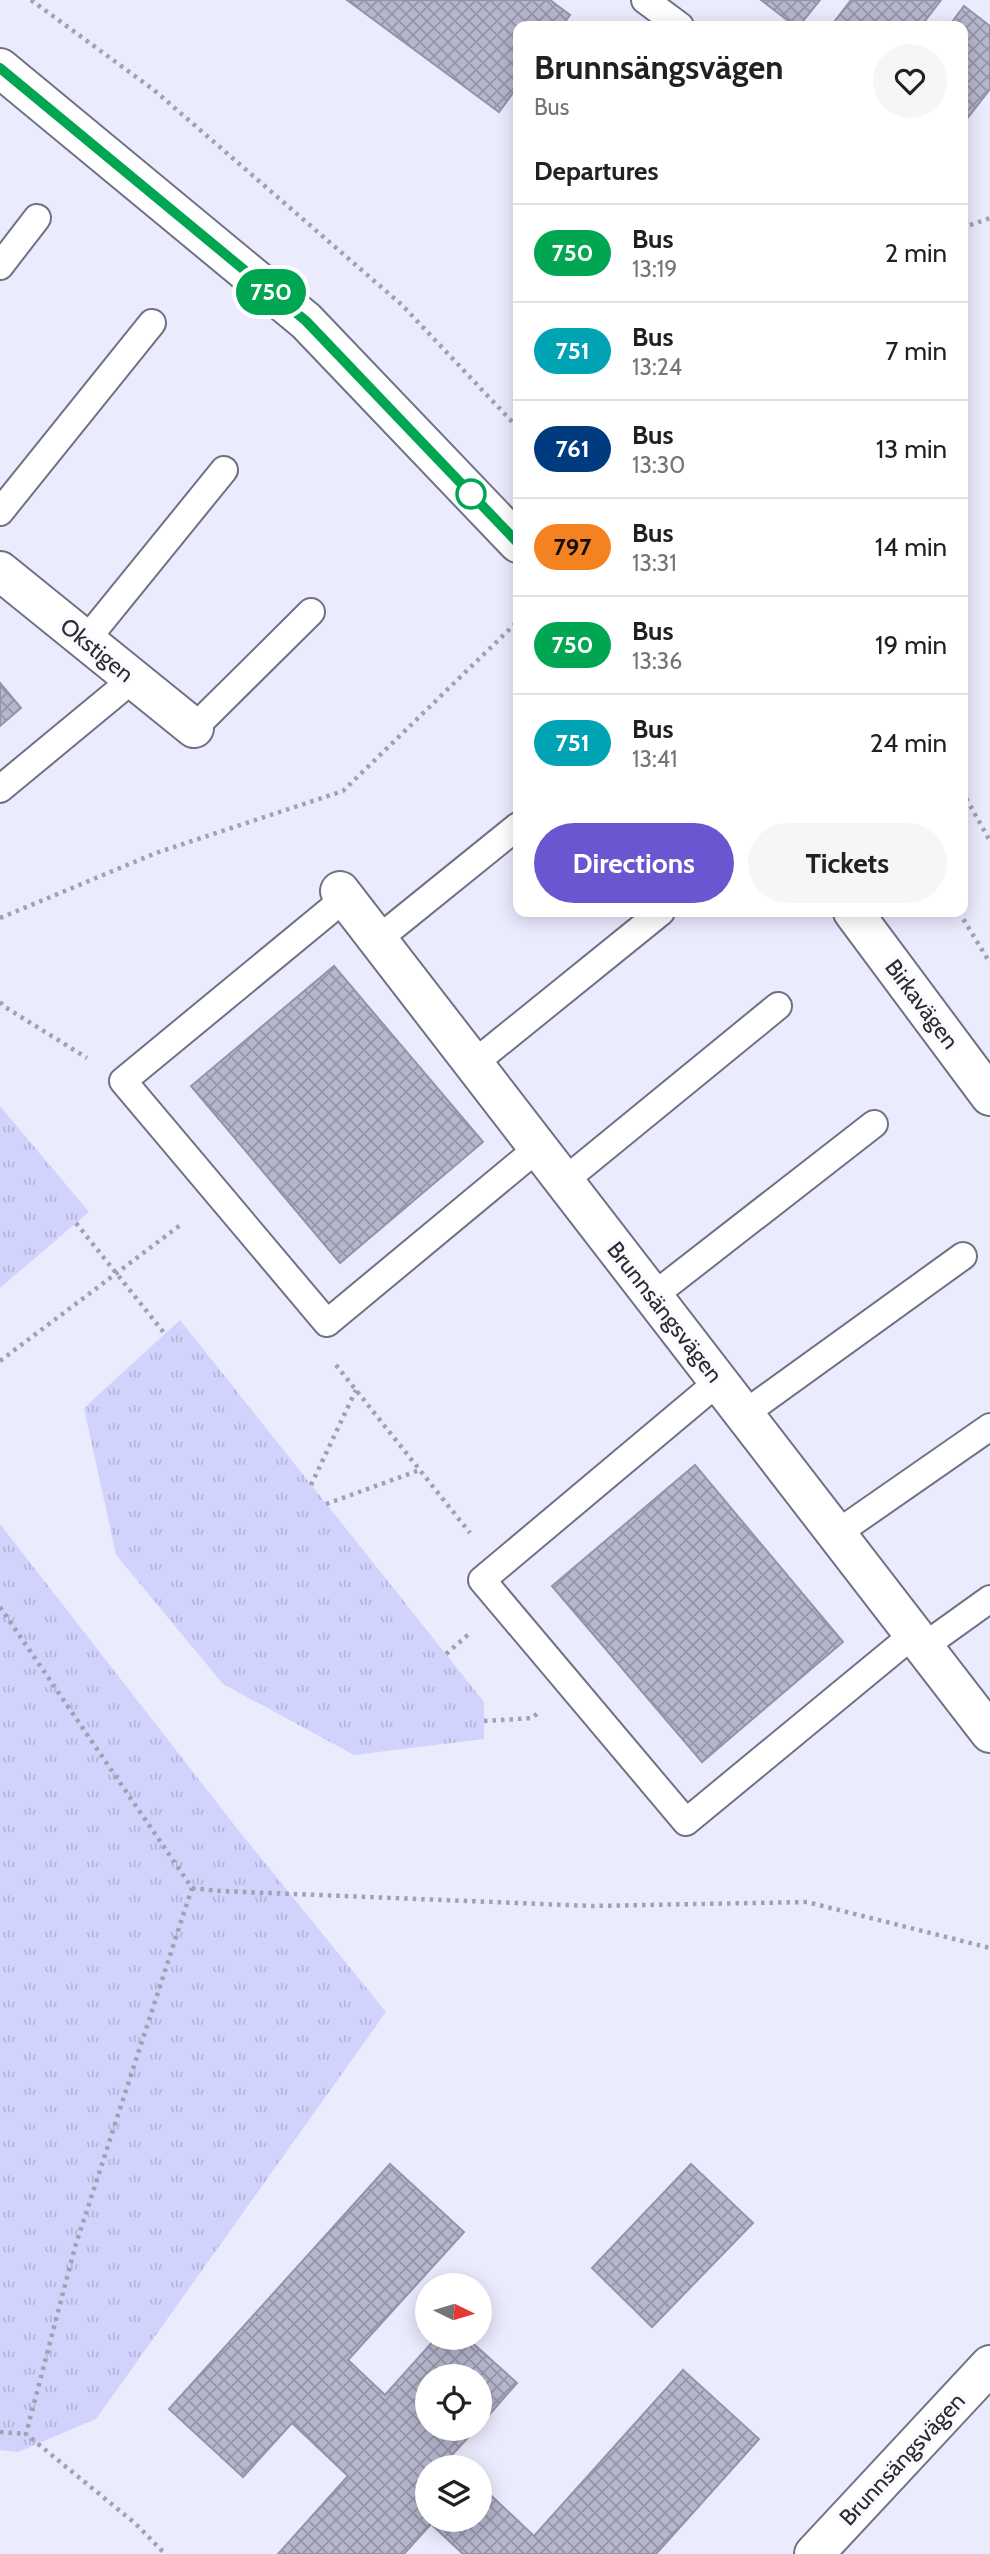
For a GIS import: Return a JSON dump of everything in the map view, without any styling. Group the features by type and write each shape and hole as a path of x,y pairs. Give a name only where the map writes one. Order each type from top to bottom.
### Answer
{"street":[{"path":"0,68 306,321 513,538"},
{"name":"Okstigen","path":"0,571 194,728"},
{"name":"Brunnsängsvägen","path":"342,895 990,1733"},
{"name":"Birkavägen","path":"857,917 990,1097"},
{"name":"Brunnsängsvägen","path":"814,2554 990,2365"}],"lane":[{"path":"645,0 673,21"},
{"path":"0,266 37,218"},
{"path":"0,512 152,324"},
{"path":"86,640 224,470"},
{"path":"194,728 311,612"},
{"path":"0,789 133,679"},
{"path":"377,940 513,830"},
{"path":"342,895 123,1081 327,1323 538,1149"},
{"path":"473,1063 655,917"},
{"path":"564,1181 778,1006"},
{"path":"653,1296 874,1124"},
{"path":"744,1414 963,1256"},
{"path":"718,1382 482,1580 686,1822 918,1641 990,1599"},
{"path":"836,1534 990,1427"}],"path":[{"path":"31,0 154,90 402,305 513,423"},
{"path":"968,226 990,218"},
{"path":"0,918 156,853 342,791 513,626"},
{"path":"968,802 990,841"},
{"path":"962,917 990,963"},
{"path":"0,1002 123,1081"},
{"path":"0,1361 220,1195"},
{"path":"76,1223 165,1334"},
{"path":"327,1323 336,1365 497,1567"},
{"path":"311,1485 356,1390"},
{"path":"326,1504 420,1470"},
{"path":"0,1607 192,1888 592,1906 807,1902 990,1948"},
{"path":"26,2434 75,2247 192,1888"},
{"path":"0,2432 26,2434 136,2524 165,2554"}],"green space":[{"path":"0,1106 89,1212 0,1288"},
{"path":"180,1320 484,1702 484,1739 354,1755 223,1684 116,1555 84,1408"},
{"path":"0,1524 239,1831 386,2012 96,2419 18,2452 0,2450"}],"building":[{"path":"347,0 550,0 570,15 566,21 513,21 513,93 499,112"},
{"path":"761,0 820,0 803,21 788,21"},
{"path":"851,0 941,0 925,21 835,21"},
{"path":"964,6 990,26 990,89 968,117 968,21 953,21"},
{"path":"0,683 21,708 0,726"},
{"path":"334,966 483,1142 340,1263 191,1086"},
{"path":"695,1465 843,1642 702,1762 552,1586"},
{"path":"390,2164 464,2232 427,2273 415,2273 415,2286 348,2360 385,2395 425,2350 480,2350 517,2383 492,2411 492,2364 415,2364 415,2441 465,2441 452,2455 415,2455 415,2532 424,2532 404,2554 278,2554 348,2476 292,2423 243,2477 169,2409"},
{"path":"691,2164 753,2223 652,2327 592,2268"},
{"path":"683,2370 759,2439 656,2554 463,2554 440,2532 492,2532 492,2496 534,2536"}],"bus line":[{"name":"750","path":"0,68 306,321 513,538"}]}
